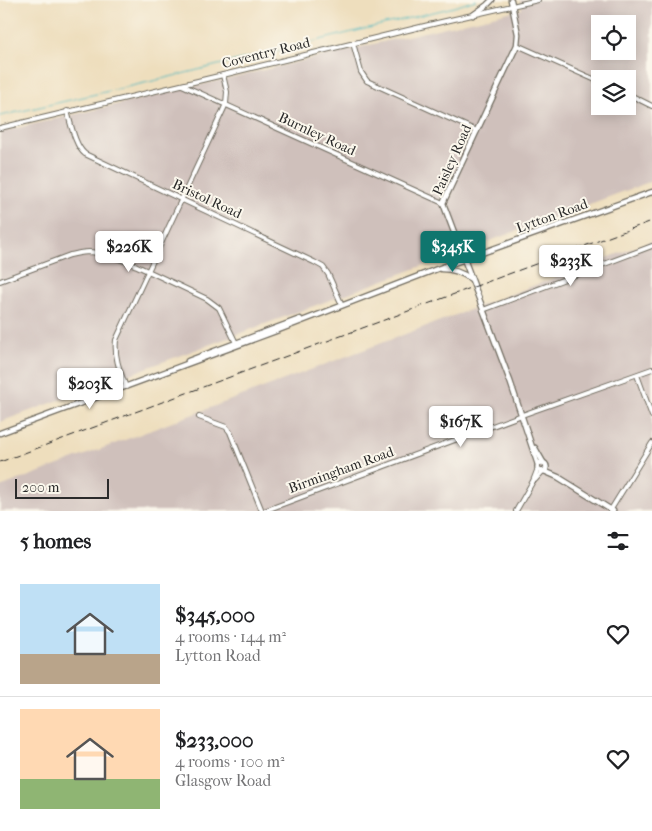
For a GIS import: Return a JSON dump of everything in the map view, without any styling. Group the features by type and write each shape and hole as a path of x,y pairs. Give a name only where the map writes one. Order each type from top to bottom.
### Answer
{"main road":[{"path":"473,15 492,0"},
{"name":"Paisley Road","path":"510,0 518,34 517,45 443,204 542,467"},
{"name":"Lytton Road","path":"0,433 437,268 652,192"},
{"path":"437,268 454,270 472,280"},
{"path":"542,467 611,510"}],"street":[{"name":"Coventry Road","path":"0,128 538,0"},
{"path":"353,43 361,72 367,81 477,132"},
{"path":"517,45 591,78"},
{"path":"126,387 116,360 116,340 226,104 227,92 223,76"},
{"name":"Burnley Road","path":"182,85 443,204"},
{"path":"636,98 652,106"},
{"name":"Bristol Road","path":"67,111 78,146 85,154 323,267 342,305"},
{"path":"482,310 652,246"},
{"path":"0,281 70,255 87,252 96,253 148,271 214,304 222,312 236,344"},
{"name":"Birmingham Road","path":"263,511 652,369"},
{"path":"637,374 652,416"},
{"path":"199,417 226,427 230,432 263,511"},
{"path":"611,510 652,443"},
{"path":"516,511 542,467"}],"shaded area":[{"path":"520,0 652,0 652,181 0,422 0,132 522,9"},
{"path":"652,241 652,511 0,511 0,487"}],"waterway":[{"path":"0,116 153,81 476,0"}],"railway":[{"path":"0,462 652,221"}]}
